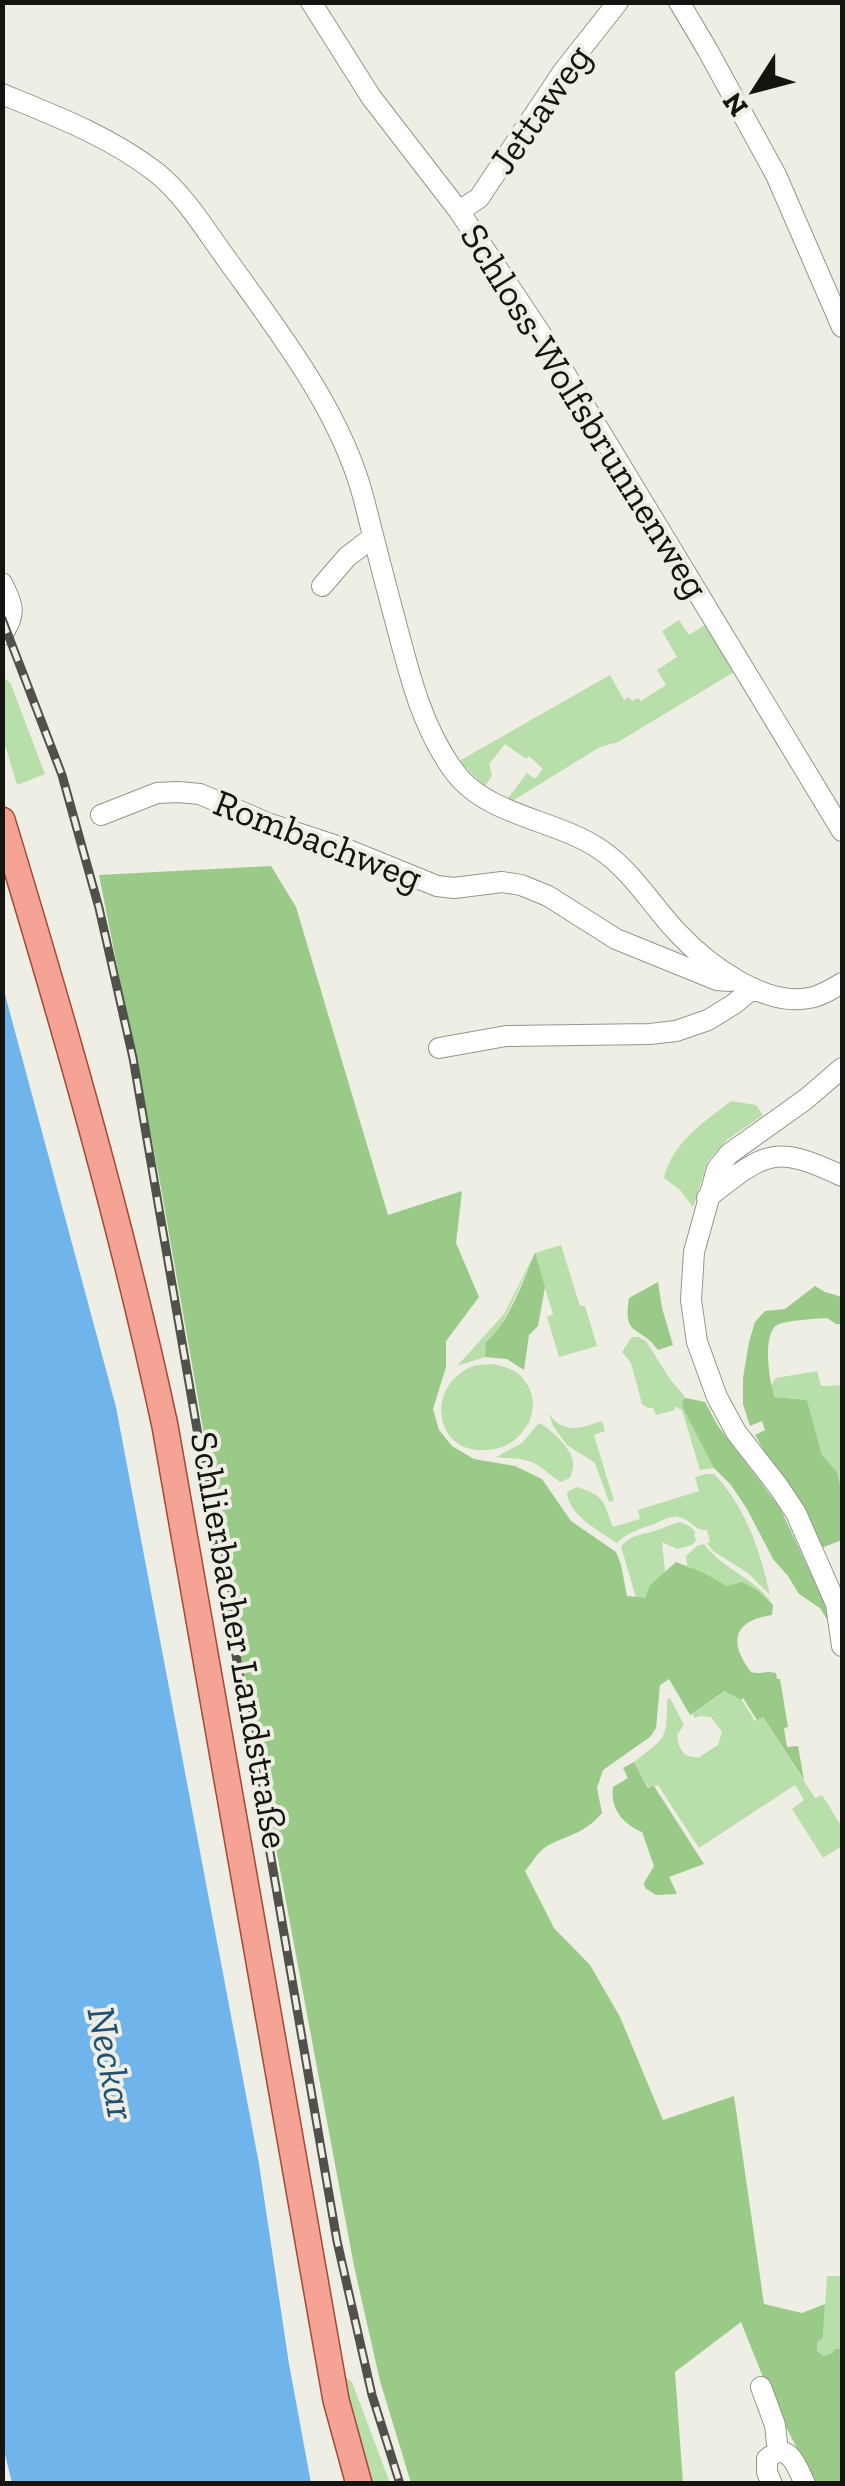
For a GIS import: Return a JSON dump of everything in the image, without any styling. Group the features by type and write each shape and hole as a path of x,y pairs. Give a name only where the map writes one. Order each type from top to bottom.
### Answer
{"main road":[{"name":"Schlierbacher Landstraße","path":"2,820 70,1046 148,1343 336,2400 360,2484"}],"street":[{"name":"Schloss-Wolfsbrunnenweg","path":"311,2 371,97 459,211 541,334 842,831"},
{"name":"Jettaweg","path":"459,211 479,198 562,73 618,2"},
{"path":"679,2 776,175 842,327"},
{"path":"2,94 77,124 157,174 187,205 266,314 342,438 361,490 423,718 454,772 470,788 497,804 600,850 625,870 690,945 745,984 734,1004 708,1020 676,1031 506,1036 439,1048"},
{"path":"322,586 347,557 373,537"},
{"path":"2,583 13,612 2,635"},
{"name":"Rombachweg","path":"101,815 157,794 200,794 437,886 454,888 502,882 521,885 548,896 616,939 717,980 745,984 778,998 806,999 822,995 842,982"},
{"path":"842,1068 806,1100 729,1154 716,1169 698,1230 691,1300 697,1342 711,1383 728,1420 796,1513 836,1604 842,1646"},
{"path":"708,1198 743,1170 778,1156 802,1158 842,1176"},
{"path":"761,2388 775,2425 778,2452"},
{"path":"772,2484 766,2465 778,2452 792,2458 805,2484"}],"green space":[{"path":"679,620 689,635 706,624 734,672 514,800 508,798 527,773 535,779 543,769 529,756 526,759 505,744 489,764 492,776 485,786 459,761 610,675 624,700 629,697 641,701 666,685 657,670 677,657 662,631"},
{"path":"2,674 10,682 45,774 17,785 3,738"},
{"path":"271,866 296,907 388,1215 462,1191 456,1243 479,1297 446,1341 446,1367 433,1409 439,1430 452,1446 474,1459 515,1466 542,1479 571,1521 616,1552 627,1596 645,1598 650,1585 676,1562 727,1586 742,1582 773,1605 772,1615 749,1622 738,1634 737,1642 751,1672 776,1673 780,1679 788,1727 784,1728 787,1747 798,1746 804,1780 763,1717 757,1720 743,1698 725,1691 690,1715 669,1679 660,1685 656,1728 650,1737 603,1770 597,1788 602,1813 582,1830 544,1848 525,1871 554,1928 590,1965 620,2017 663,2120 734,2096 764,2304 802,2313 825,2304 823,2337 817,2342 817,2351 824,2356 842,2349 842,2483 815,2483 772,2400 741,2322 675,2372 683,2483 411,2483 380,2381 354,2266 245,1682 160,1182 99,875"},
{"path":"731,1101 756,1105 763,1115 728,1139 708,1161 693,1207 664,1178 668,1166 690,1134"},
{"path":"561,1245 597,1346 559,1357 547,1317 553,1314 535,1255 485,1357 457,1366 504,1314 535,1253"},
{"path":"535,1253 545,1287 538,1326 529,1335 524,1370 507,1359 485,1357 486,1342 508,1314"},
{"path":"658,1282 673,1345 658,1350 634,1330 628,1311 629,1298"},
{"path":"815,1286 842,1297 842,1324 827,1318 777,1325 772,1330 768,1360 775,1397 807,1400 822,1455 837,1472 842,1493 842,1540 821,1548 800,1500 755,1435 765,1430 762,1421 750,1426 743,1404 743,1378 755,1322 765,1311 785,1309"},
{"path":"632,1337 646,1341 686,1398 682,1402 714,1468 700,1470 682,1410 674,1406 675,1410 656,1415 653,1408 642,1404 631,1363 622,1352"},
{"path":"494,1364 513,1371 527,1384 533,1406 530,1420 509,1444 487,1450 469,1449 447,1431 442,1418 446,1390 456,1377 474,1366"},
{"path":"817,1371 821,1386 842,1385 842,1493 837,1472 822,1455 807,1400 776,1397 770,1387 776,1378"},
{"path":"686,1398 705,1402 718,1426 780,1508 828,1610 828,1621 820,1608 799,1594 773,1559 731,1485 714,1468 684,1410 682,1401"},
{"path":"549,1414 567,1427 602,1421 605,1431 594,1435 614,1501 609,1502 595,1463 567,1445"},
{"path":"539,1423 568,1450 573,1463 570,1478 560,1482 529,1461 496,1457 522,1443"},
{"path":"714,1474 743,1515 770,1595 748,1573 713,1551 707,1543 707,1530 672,1517 634,1531 617,1543 579,1515 567,1492 577,1487 598,1497 613,1527 640,1519 638,1510 699,1491 695,1477"},
{"path":"680,1522 691,1527 696,1540 677,1549 662,1542 665,1572 650,1585 645,1598 636,1598 621,1546 636,1536"},
{"path":"704,1544 758,1588 773,1605 760,1592 727,1586 687,1566 686,1556"},
{"path":"726,1691 740,1697 755,1721 762,1716 815,1798 822,1795 842,1827 842,1846 823,1858 792,1809 804,1800 795,1785 699,1848 658,1785 649,1788 634,1762 662,1737 667,1700 670,1698 684,1725 677,1735 679,1746 685,1755 698,1758 718,1745 722,1732 711,1717 695,1718 692,1714"},
{"path":"634,1762 648,1788 654,1786 704,1864 669,1877 677,1894 656,1895 645,1888 654,1866 642,1832 629,1825 616,1809 613,1787 628,1778 623,1768"},
{"path":"827,2276 842,2276 842,2349 824,2356 816,2346 823,2336"},
{"path":"342,2375 352,2382 390,2483 372,2483"}],"water":[{"name":"Neckar","path":"3,987 116,1407 259,2164 311,2483 12,2483 3,2446"}],"railway":[{"path":"2,619 62,775 99,908 133,1058 337,2241 372,2395 400,2484"}]}
